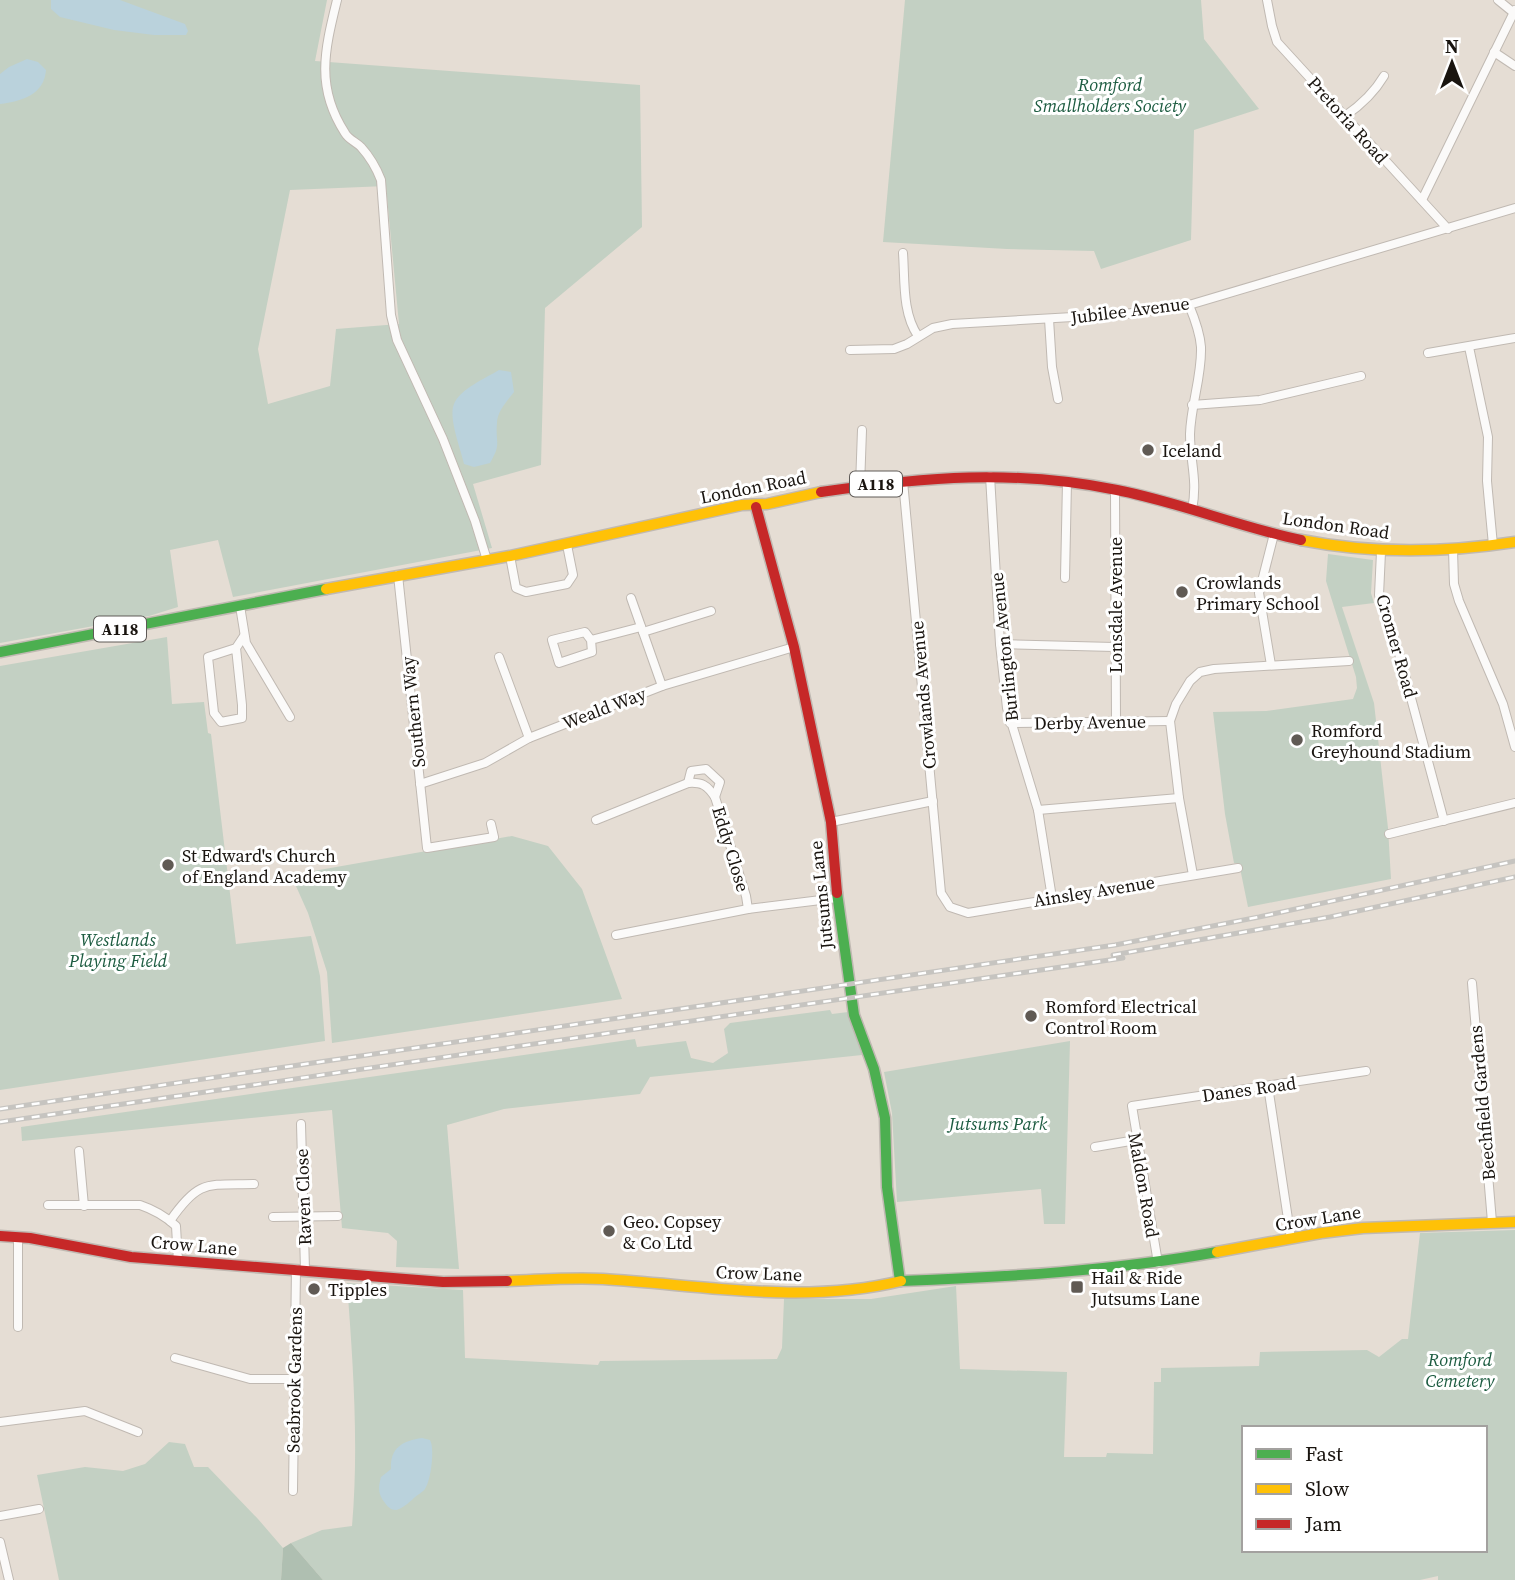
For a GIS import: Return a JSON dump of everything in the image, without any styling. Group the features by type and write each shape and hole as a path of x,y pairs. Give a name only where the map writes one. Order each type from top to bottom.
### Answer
{"street":[{"path":"337,0 323,68 329,99 346,135 360,145 375,164 381,180 391,315 397,340 443,439 475,521 487,561"},
{"name":"Pretoria Road","path":"1267,0 1278,41 1448,229"},
{"path":"1422,200 1515,12 1498,0"},
{"path":"1494,52 1515,66"},
{"path":"1345,116 1363,103 1384,76"},
{"name":"Jubilee Avenue","path":"850,350 894,349 933,328 952,324 1125,314 1189,305 1515,208"},
{"path":"904,253 907,313 918,336"},
{"path":"1189,305 1201,344 1190,436 1196,489 1192,510"},
{"path":"1049,318 1052,367 1058,399"},
{"path":"1428,353 1515,338"},
{"path":"1469,347 1488,437 1487,481 1493,545"},
{"path":"1192,405 1260,400 1361,376"},
{"path":"860,486 862,430"},
{"name":"London Road","path":"0,652 398,575 487,561 742,505 755,507 784,498 903,481 990,476 1115,489 1274,534 1332,546 1381,552 1453,549 1515,541"},
{"name":"Burlington Avenue","path":"990,476 1000,644 1010,723 1038,810 1052,898"},
{"name":"Crowlands Avenue","path":"903,481 941,892 950,907"},
{"path":"1065,578 1066,482"},
{"name":"Lonsdale Avenue","path":"1115,489 1116,722"},
{"name":"Jutsums Lane","path":"755,507 794,647 831,822 837,898 854,1015 874,1069 885,1118 888,1200 900,1281"},
{"path":"1271,665 1259,593 1274,534"},
{"path":"510,556 516,588 526,592 567,584 573,575 567,545"},
{"path":"1453,549 1454,584 1459,601 1503,704 1515,747"},
{"name":"Cromer Road","path":"1381,552 1379,595 1400,656 1444,821"},
{"name":"Southern Way","path":"398,575 427,848 494,837 491,824"},
{"path":"631,598 662,686"},
{"path":"240,606 244,636 290,717"},
{"path":"591,640 711,611"},
{"path":"585,632 591,640 592,652 559,663 552,640 585,632"},
{"path":"236,648 243,705 242,718 221,722 214,713 208,657 236,648 244,636"},
{"path":"1000,644 1114,647"},
{"name":"Weald Way","path":"421,784 485,763 529,738 662,686 794,647"},
{"path":"499,657 529,738"},
{"path":"1193,875 1179,798 1170,721 1176,704 1190,681 1200,673 1214,669 1349,661"},
{"name":"Derby Avenue","path":"1010,723 1170,721"},
{"path":"596,820 688,783 691,771 706,769 720,782 715,797"},
{"name":"Eddy Close","path":"688,783 698,782 708,786 715,797 748,909"},
{"path":"1038,810 1179,798"},
{"path":"831,822 933,801"},
{"path":"1389,834 1515,803"},
{"name":"Ainsley Avenue","path":"950,907 968,913 1238,868"},
{"path":"616,935 748,909 837,898"},
{"name":"Beechfield Gardens","path":"1472,984 1492,1222"},
{"name":"Danes Road","path":"1132,1106 1366,1071"},
{"path":"1268,1086 1291,1239"},
{"name":"Maldon Road","path":"1132,1106 1158,1263"},
{"name":"Raven Close","path":"300,1269 303,1216 301,1124"},
{"path":"1095,1147 1136,1140"},
{"path":"79,1151 84,1206"},
{"path":"170,1221 184,1201 198,1188 254,1184"},
{"path":"48,1205 140,1205 162,1214 176,1226 178,1261"},
{"path":"273,1217 338,1216"},
{"name":"Crow Lane","path":"0,1236 131,1257 443,1282 600,1279 788,1294 883,1286 900,1281 995,1277 1158,1263 1373,1227 1515,1222"},
{"path":"18,1237 18,1327"},
{"name":"Seabrook Gardens","path":"293,1491 294,1379 300,1269"},
{"path":"175,1358 250,1378 294,1379"},
{"path":"0,1422 85,1411 138,1432"},
{"path":"0,1516 40,1508"},
{"path":"0,1542 9,1580"}],"green space":[{"path":"0,0 327,0 315,61 640,85 642,227 545,308 541,465 473,484 492,548 233,597 218,540 170,550 178,607 149,616 0,643","holes":["386,186 399,324 336,329 330,386 268,404 258,349 290,190"]},
{"name":"Romford Smallholders Society","path":"905,0 1201,0 1204,39 1259,109 1194,130 1191,240 1101,269 1094,251 883,242"},
{"name":"Romford Greyhound Stadium","path":"1328,554 1373,560 1371,593 1374,603 1342,607 1374,703 1391,879 1248,907 1241,873 1237,863 1234,863 1225,814 1213,712 1266,711 1353,699 1357,688 1356,677 1326,581"},
{"name":"Westlands Playing Field","path":"167,637 172,704 204,702 208,733 211,734 236,944 311,936 320,976 325,1041 0,1090 0,666"},
{"path":"512,836 548,846 582,889 622,999 332,1043 327,972 308,913 291,875"},
{"path":"830,1010 832,1014 848,1012 862,1055 650,1077 640,1094 504,1109 447,1125 459,1269 396,1267 397,1241 388,1233 342,1228 332,1110 22,1141 21,1127 635,1039 637,1047 686,1041 691,1058 713,1063 728,1053 724,1029 730,1023"},
{"name":"Jutsums Park","path":"1070,1041 1065,1224 1044,1224 1041,1189 897,1202 892,1113 884,1072"},
{"name":"Romford Cemetery","path":"1515,1230 1515,1580 1438,1580 1438,1576 1420,1580 323,1580 291,1543 322,1530 352,1526 355,1435 347,1283 463,1290 465,1358 598,1365 600,1361 777,1359 782,1348 784,1299 871,1299 956,1286 960,1369 1067,1372 1064,1457 1106,1457 1107,1453 1153,1454 1154,1382 1161,1382 1161,1368 1259,1366 1260,1352 1367,1350 1379,1357 1402,1339 1408,1339 1420,1233"},
{"path":"169,1442 185,1444 194,1467 208,1467 283,1548 281,1580 59,1580 37,1475 85,1467 123,1471 145,1464"},
{"path":"291,1543 323,1580 281,1580 283,1548"}],"water":[{"path":"51,0 120,0 185,24 188,31 186,35 154,35 114,30 60,17 51,9"},
{"path":"27,59 38,62 46,70 41,85 24,99 0,104 0,74"},
{"path":"499,370 511,372 514,392 499,415 496,451 490,463 474,467 464,464 454,425 454,404 467,389"},
{"path":"422,1438 430,1440 432,1450 427,1485 405,1506 392,1509 380,1494 381,1477 391,1469 393,1455 399,1446"}],"railway":[{"path":"0,1109 1115,945 1259,917 1515,861"},
{"path":"1113,955 1330,917 1515,877"},
{"path":"0,1122 1123,958"}],"traffic: fast":[{"path":"0,652 326,589"},
{"path":"837,893 854,1015 874,1069 885,1118 887,1187 900,1281"},
{"path":"901,1281 1060,1272 1217,1252"}],"traffic: slow":[{"path":"326,589 510,556 742,505 767,504 821,492"},
{"path":"1301,540 1381,550 1435,550 1515,542"},
{"path":"1217,1252 1363,1228 1515,1222"},
{"path":"507,1281 591,1278 790,1292 827,1292 901,1281"}],"traffic: jam":[{"path":"821,492 933,479 1042,479 1140,495 1301,540"},
{"path":"756,507 794,647 831,822 837,893"},
{"path":"0,1236 30,1238 131,1257 443,1282 507,1281"}],"place":[{"name":"Iceland","path":"1148,450"},
{"name":"Crowlands Primary School","path":"1182,592"},
{"name":"Romford Greyhound Stadium","path":"1297,740"},
{"name":"St Edward's Church of England Academy","path":"168,865"},
{"name":"Romford Electrical Control Room","path":"1031,1016"},
{"name":"Geo. Copsey & Co Ltd","path":"609,1231"},
{"name":"Hail & Ride Jutsums Lane","path":"1077,1287"},
{"name":"Tipples","path":"314,1289"}]}
